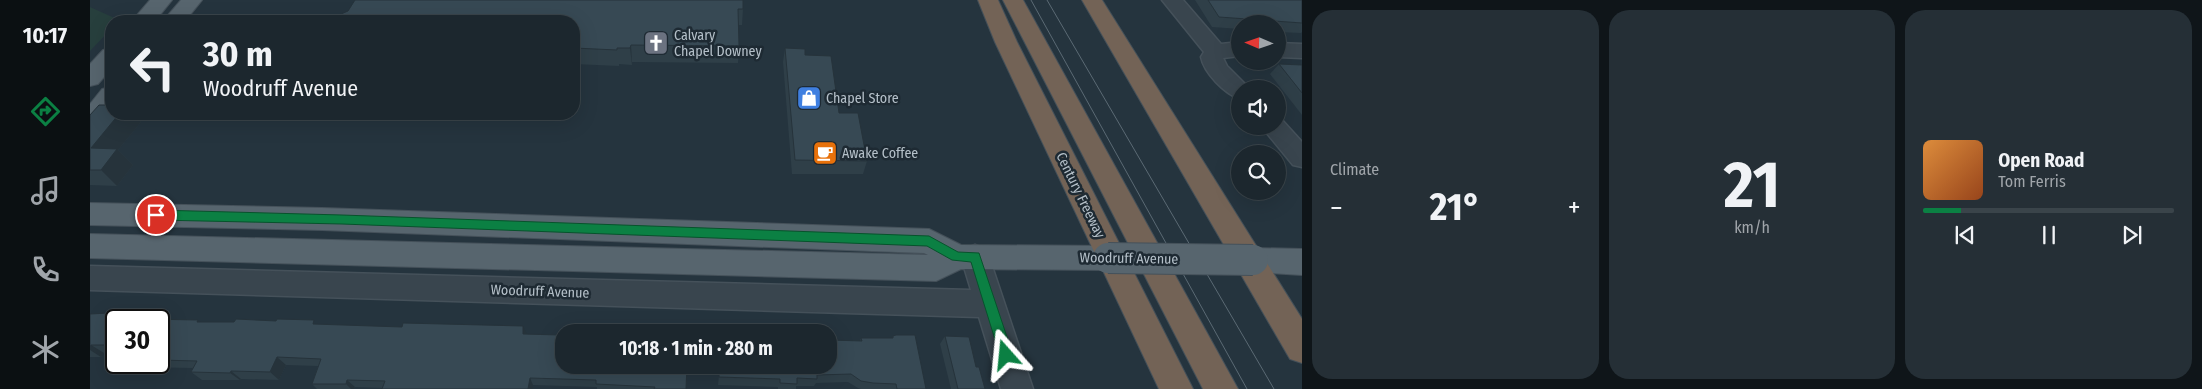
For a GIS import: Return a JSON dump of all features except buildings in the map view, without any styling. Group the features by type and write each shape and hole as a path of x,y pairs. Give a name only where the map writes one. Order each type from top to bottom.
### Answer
{"highway":[{"name":"Century Freeway","path":"988,0 1006,42 1176,389"},
{"path":"1013,0 1124,211 1221,389"},
{"path":"1092,0 1302,348"}],"main road":[{"path":"148,15 162,0"},
{"path":"179,15 192,0"},
{"path":"90,78 105,62"},
{"path":"90,120 105,103"},
{"path":"90,214 342,220 929,241 966,257"},
{"name":"Woodruff Avenue","path":"90,246 936,268 966,257 1034,256 1302,262"}],"street":[{"path":"1172,0 1216,52"},
{"path":"1231,50 1216,52 1212,57 1214,65 1231,82"},
{"path":"1286,50 1302,51"},
{"path":"1282,135 1302,158"},
{"path":"966,257 990,304 1017,389"},
{"name":"Woodruff Avenue","path":"90,278 990,304"}],"green space":[{"path":"90,7 108,15 105,15 105,35 90,51"}],"tram line":[{"path":"1031,0 1247,389"},
{"path":"1047,0 1274,389"}],"place":[{"name":"Calvary Chapel Downey","path":"656,43"},
{"name":"Chapel Store","path":"809,98"},
{"name":"Awake Coffee","path":"825,153"}],"route":[{"path":"156,215 499,225 929,241 957,257 975,257 1006,355"}]}
